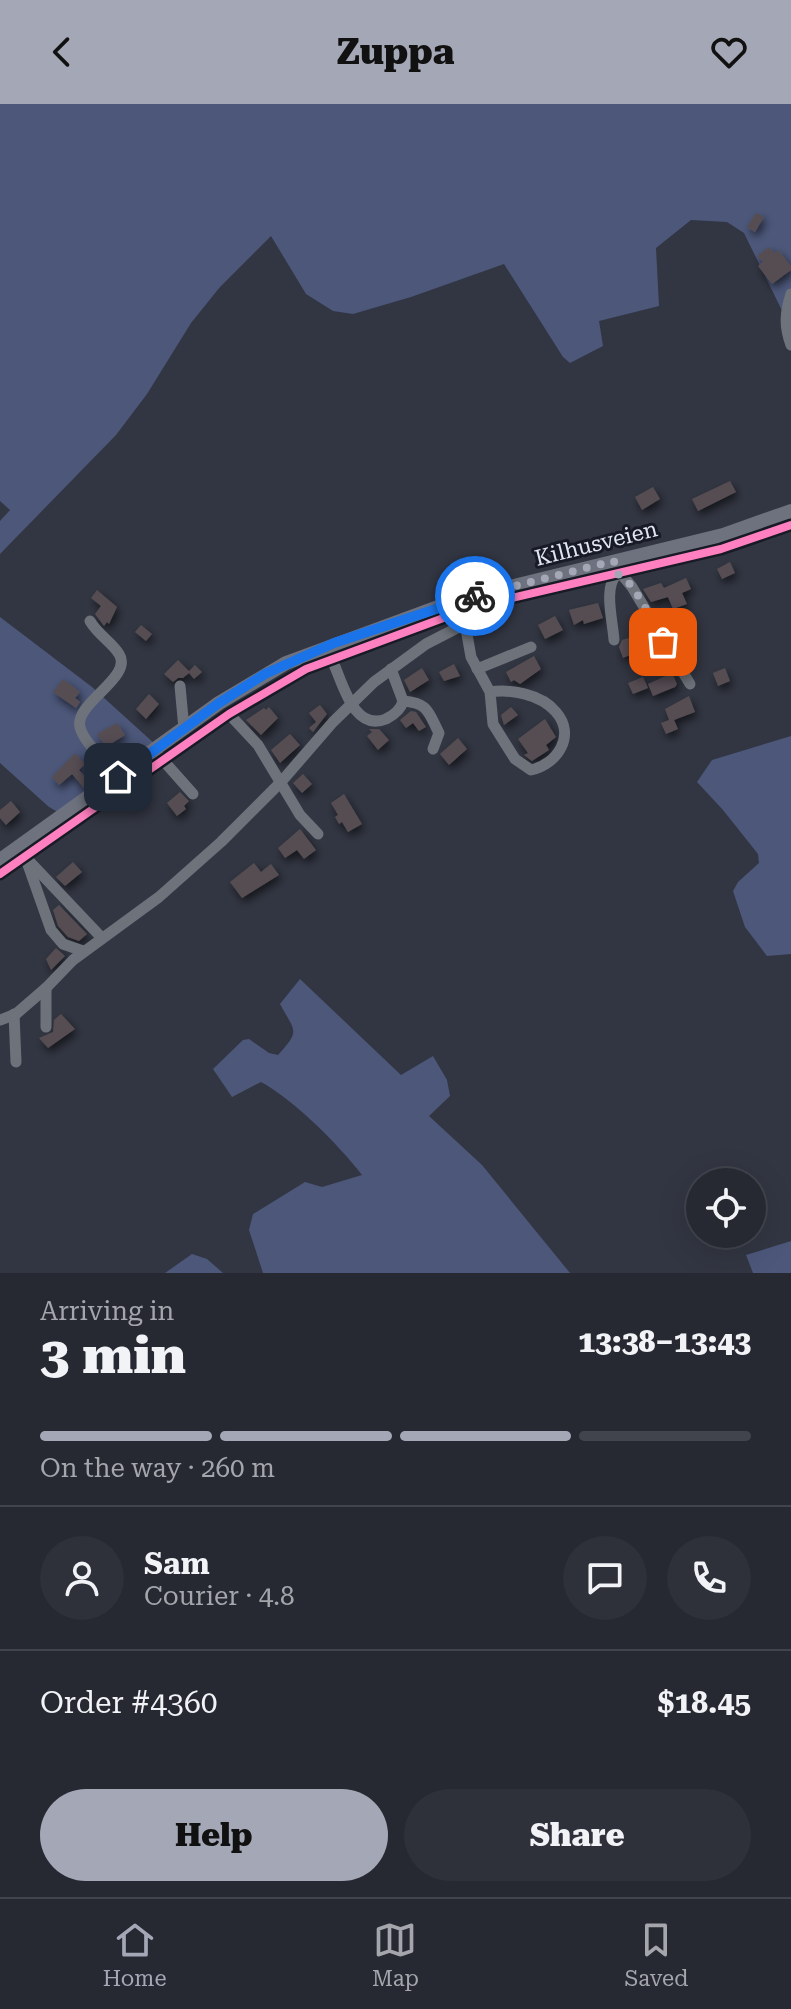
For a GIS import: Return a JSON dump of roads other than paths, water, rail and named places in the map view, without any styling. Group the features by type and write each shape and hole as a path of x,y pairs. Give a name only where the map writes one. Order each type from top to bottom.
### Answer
{"main road":[{"name":"Kilhusveien","path":"0,860 244,687 286,663 406,617 495,590 615,568 791,511"}],"lane":[{"path":"791,294 785,311 785,325 791,345"},
{"path":"614,640 610,593 615,568 632,587 690,684"},
{"path":"0,1020 14,1014 83,951 159,897 221,842 281,782 351,704 391,669 426,644 488,612 494,602 495,590"},
{"path":"90,621 96,633 120,655 121,663 110,683 80,716 79,725 88,741 118,777"},
{"path":"465,623 469,649 490,692 493,724 515,759 531,770 551,761 559,753 565,737 556,712 521,693 490,692"},
{"path":"477,669 531,647"},
{"path":"331,658 351,704 363,716 377,721 391,716 403,701 391,669"},
{"path":"180,686 184,729"},
{"path":"403,701 419,702 425,706 439,733 433,749"},
{"path":"229,714 258,745 300,815 318,834"},
{"path":"154,750 193,794"},
{"path":"21,845 51,930 63,944 83,951"},
{"path":"28,861 101,937"},
{"path":"46,988 46,1027"},
{"path":"14,1014 16,1062"}]}
